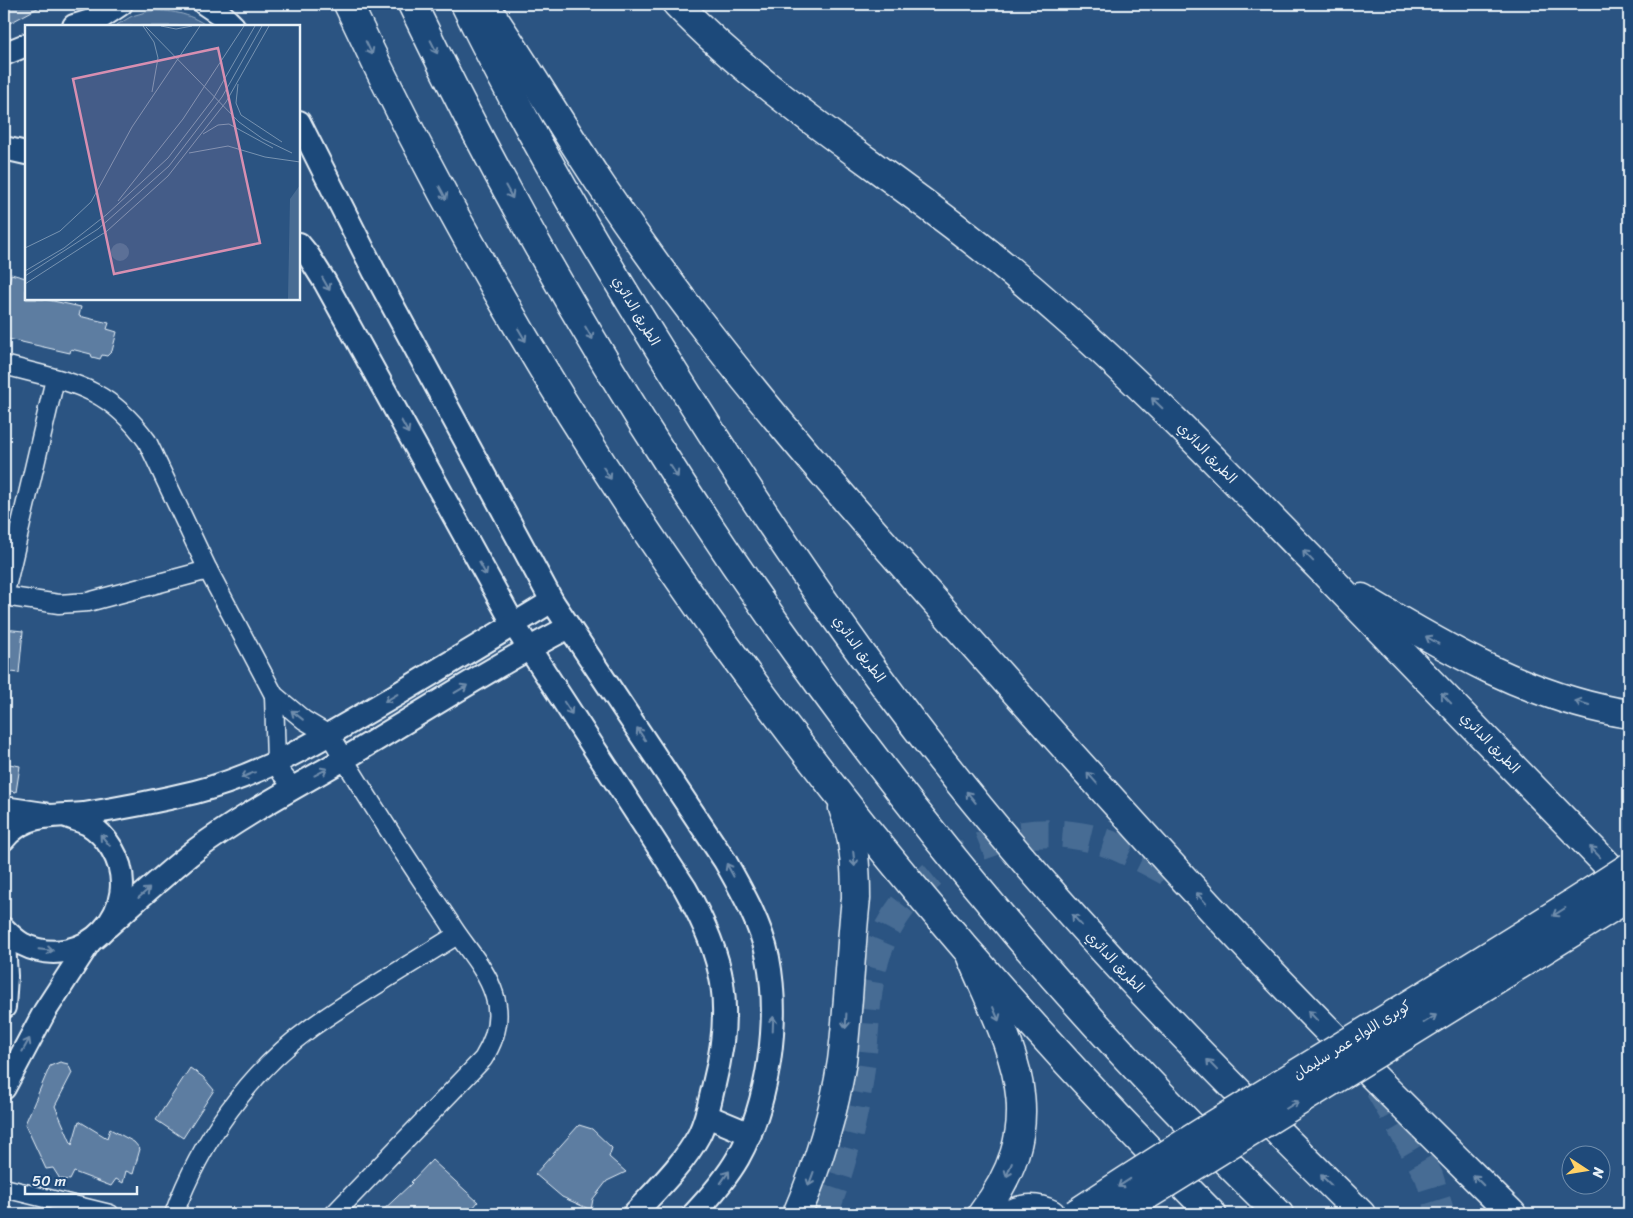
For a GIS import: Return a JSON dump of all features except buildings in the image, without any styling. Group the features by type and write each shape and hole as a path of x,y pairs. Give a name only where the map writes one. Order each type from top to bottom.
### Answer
{"main road":[{"path":"348,4 433,175 518,327 562,402 614,484 696,605 758,690 839,795 969,953 1117,1116 1212,1214"},
{"path":"412,4 489,156 580,317 687,492 774,621 890,778 1012,930 1120,1051 1226,1162 1279,1214"},
{"name":"الطريق الدائري","path":"465,4 548,162 646,328 746,486 841,626 888,690 970,795 1067,909 1236,1090 1361,1214"},
{"path":"484,4 526,66 599,183 634,233 706,332 783,427 1110,798 1226,925 1332,1035 1512,1214"},
{"name":"الطريق الدائري","path":"677,4 716,42 782,98 932,209 1062,314 1177,422 1629,887"},
{"path":"1329,578 1428,638 1476,664 1564,698 1629,714"},
{"path":"797,1214 828,1127 840,1070 846,1028 856,877 851,835 839,795"},
{"name":"كوبرى اللواء عمر سليمان","path":"1075,1214 1228,1116 1524,934 1629,867"},
{"name":"كوبرى اللواء عمر سليمان","path":"1117,1214 1629,897"},
{"path":"969,953 1010,1046 1016,1064 1021,1100 1019,1138 1014,1156 1000,1190 982,1214"},
{"path":"1011,1214 1027,1209 1036,1209 1051,1214"}],"street":[{"path":"205,4 223,16 232,25"},
{"path":"224,4 233,25"},
{"path":"76,25 107,12"},
{"path":"4,54 25,44"},
{"path":"300,124 374,271 552,601 726,861 745,897 759,931 768,957 773,1026 769,1061 761,1098 750,1134 738,1158 720,1185 694,1214"},
{"path":"4,148 25,153"},
{"path":"300,245 325,282 514,624 685,888 705,926 721,970 725,1027 721,1056 707,1116 686,1154 634,1214"},
{"path":"4,365 89,389 122,410 147,440 208,570 274,695 304,720 329,735 457,935 490,983 497,1008 497,1022 490,1048 474,1069 334,1214"},
{"path":"55,378 4,596 59,604 88,602 208,570"},
{"path":"4,839 7,834 27,821 124,808 207,789 246,776 329,735 552,601"},
{"path":"4,1088 45,1011 89,942 198,848 293,787 568,627"},
{"path":"274,695 276,762 282,774 293,787"},
{"path":"4,808 58,816 88,824 106,839 118,859 122,882 119,905 108,926"},
{"path":"4,929 21,943 43,951 67,951 89,942"},
{"path":"174,1214 184,1188 204,1149 228,1112 256,1078 283,1051 335,1012 457,935"},
{"path":"4,943 6,976 4,1007"},
{"path":"707,1116 750,1134"},
{"path":"4,1188 110,1214"}],"shaded area":[{"path":"149,11 164,11 179,13 205,25 117,25 132,16"}],"tunnel":[{"path":"824,1214 837,1178 855,1105 863,1056 868,992 873,967 885,935 902,906 924,882 950,862 980,847 1012,837 1045,833 1079,836 1107,843 1121,848 1186,882"},
{"path":"1379,1089 1429,1176 1441,1214"}]}
